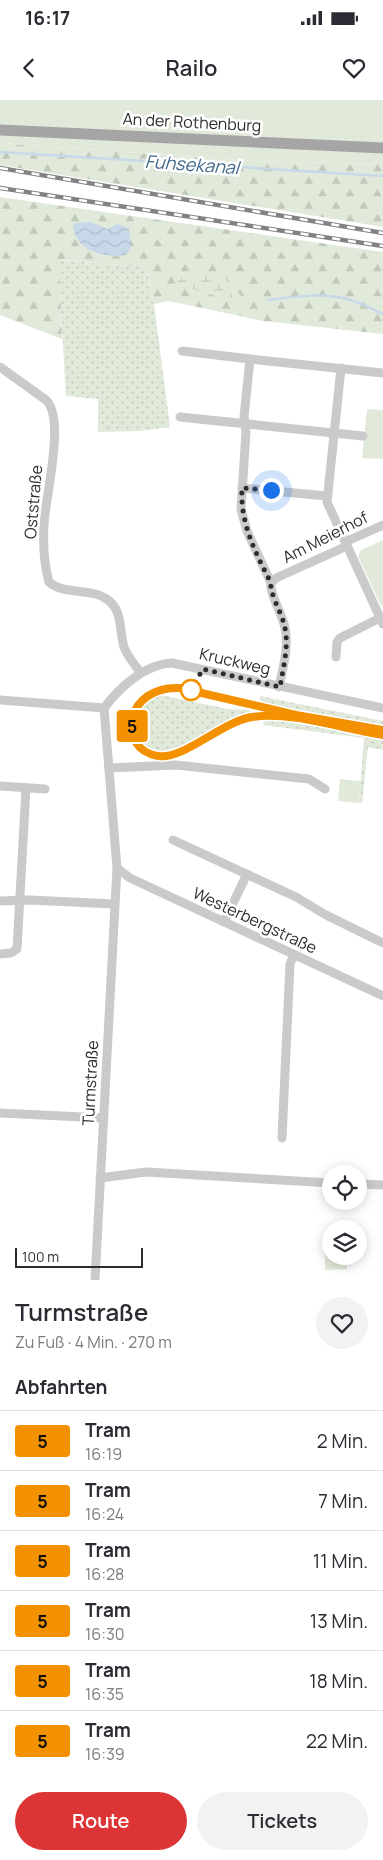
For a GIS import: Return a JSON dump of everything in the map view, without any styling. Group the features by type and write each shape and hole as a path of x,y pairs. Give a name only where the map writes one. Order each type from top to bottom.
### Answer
{"main road":[{"name":"An der Rothenburg","path":"0,130 383,148"}],"street":[{"path":"182,351 383,373"},
{"path":"250,359 244,417 246,424 241,509 244,523 271,583"},
{"name":"Oststraße","path":"0,367 46,400 51,405 55,414 44,527 45,556 49,582 56,587 102,596 111,602 120,620 126,651 141,673"},
{"path":"336,657 337,642 340,638 381,617 327,502 340,368"},
{"path":"180,417 363,436"},
{"path":"242,488 327,496"},
{"name":"Am Meierhof","path":"280,687 286,631 280,609 270,587 271,583 276,578 347,546 345,542 383,525"},
{"name":"Kruckweg","path":"104,708 141,673 162,664 179,664 280,687 380,706"},
{"path":"0,700 104,708"},
{"name":"Turmstraße","path":"95,1280 117,868 104,708"},
{"path":"109,768 176,765 309,779 325,789"},
{"path":"0,786 45,788"},
{"path":"0,954 11,953 17,949 26,788"},
{"path":"173,840 247,874 383,943"},
{"name":"Westerbergstraße","path":"117,868 130,878 383,996"},
{"path":"224,922 247,874"},
{"path":"0,901 114,904"},
{"path":"282,1138 290,964 294,955"},
{"path":"0,1113 103,1118"},
{"path":"100,1178 146,1172 322,1182"},
{"path":"367,1184 383,1185"}],"green space":[{"path":"0,100 383,100 383,164 251,161 0,143"},
{"path":"0,143 251,161 383,164 383,227 0,165"},
{"path":"0,197 383,252 383,334 263,321 169,301 154,304 146,267 59,260 62,339 0,315"},
{"path":"58,260 146,267 154,304 170,427 140,431 98,432 98,399 66,396"},
{"path":"215,273 228,280 242,297 223,298 189,288 170,289 185,275"},
{"path":"367,409 383,410 383,459 362,458"},
{"path":"383,540 383,605 381,606 358,556 361,550"},
{"path":"161,695 228,709 251,710 248,716 226,723 182,750 161,754 149,751 141,744 135,736 134,726 135,716 140,707 149,700"},
{"path":"260,696 383,721 383,727 260,702"},
{"path":"277,720 383,738 383,750 368,747 362,803 359,803 364,738 263,725 264,721"},
{"path":"340,779 361,781 359,803 338,801"},
{"path":"325,1265 347,1265 347,1269 325,1270"}],"water":[{"path":"91,222 107,229 118,224 129,229 131,247 126,255 101,254 92,251 79,242 73,225"}],"waterway":[{"name":"Fuhsekanal","path":"0,152 383,176"},
{"path":"269,300 301,296 333,296 358,302 383,314"}],"tram line":[{"path":"383,730 345,725 174,687 160,690 148,696 139,705 133,716 131,728 134,739 141,748 154,755 164,756 186,749 230,724 256,717 292,718 383,735"},
{"name":"5","path":"383,730 345,725 296,715 180,688 164,688 150,693 137,706 132,720 134,737 138,744 156,756 171,755 183,751 224,726 242,719 259,717 286,717 383,735"}],"railway":[{"path":"0,168 383,233"},
{"path":"0,188 383,246"}],"route":[{"path":"191,690 203,669 280,687 286,651 285,625 270,587 271,583 244,523 241,509 242,488 271,490"}]}
